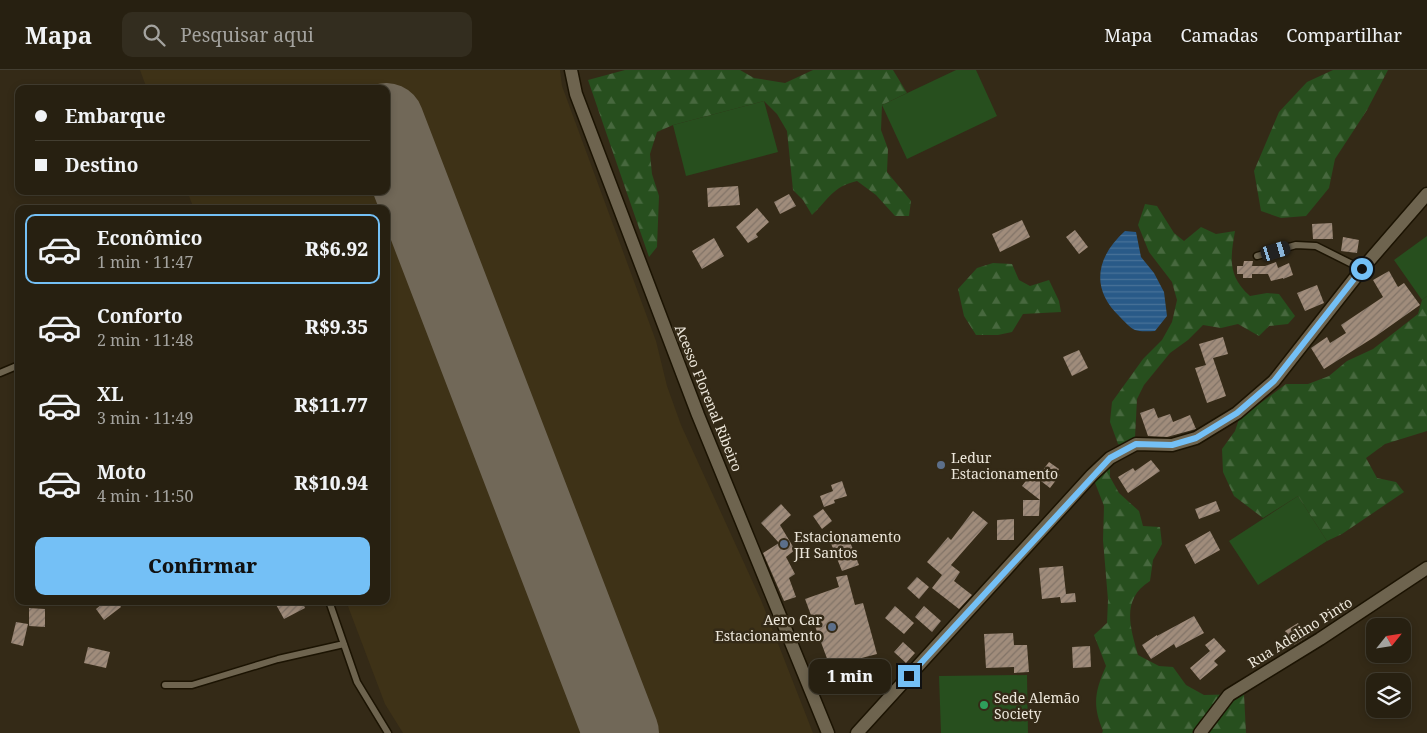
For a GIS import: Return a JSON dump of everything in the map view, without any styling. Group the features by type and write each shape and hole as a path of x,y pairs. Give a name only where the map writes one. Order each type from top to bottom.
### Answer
{"street":[{"name":"Acesso Florenal Ribeiro","path":"571,70 576,94 698,415 828,733"},
{"path":"857,733 1110,458 1136,444 1172,445 1196,438 1237,413 1274,381 1362,269 1427,194"},
{"name":"Rua Adelino Pinto","path":"1200,733 1229,695 1320,639 1427,568"}],"lane":[{"path":"1257,256 1296,245 1316,246 1362,269"},
{"path":"0,373 15,367"},
{"path":"330,605 357,682 388,733"},
{"path":"165,685 192,685 278,659 344,644"}],"shaded area":[{"path":"140,70 560,70 562,86 656,341 667,386 681,425 761,600 813,733 403,733 385,704 348,605 390,605 390,205 192,205 189,195 390,195 390,85 146,85"}],"green space":[{"path":"625,70 740,70 754,78 785,83 813,70 893,70 907,93 882,105 881,130 888,149 887,172 911,201 909,216 895,216 876,195 857,181 836,190 812,215 803,200 793,190 787,131 777,114 764,101 673,125 657,132 650,154 652,174 659,196 657,247 649,257 588,80"},
{"path":"956,70 976,70 997,116 907,159 882,105"},
{"path":"1333,70 1388,70 1367,110 1335,159 1329,188 1306,216 1281,218 1261,211 1254,171 1279,112 1307,82"},
{"path":"764,101 778,152 686,176 673,125"},
{"path":"1145,204 1157,206 1174,233 1184,241 1201,227 1216,234 1235,231 1232,267 1243,289 1250,296 1267,293 1279,294 1295,316 1288,324 1269,326 1259,336 1238,324 1221,328 1203,325 1188,340 1170,353 1144,385 1137,399 1135,438 1126,447 1118,444 1110,422 1112,402 1143,359 1162,340 1172,322 1177,300 1172,282 1149,252 1138,225"},
{"path":"1427,236 1427,296 1422,300 1394,260"},
{"path":"993,263 1012,264 1019,280 1030,286 1049,280 1059,301 1061,312 1023,314 1012,332 998,335 976,335 964,316 958,289 977,268"},
{"path":"1427,296 1427,431 1385,444 1366,458 1377,478 1396,482 1404,492 1342,534 1327,541 1298,496 1263,518 1234,496 1223,472 1222,449 1235,431 1239,419 1286,384 1308,384 1329,376 1347,361 1373,349 1418,314 1422,300"},
{"path":"1110,458 1110,477 1119,493 1139,511 1143,526 1160,527 1162,544 1153,560 1150,581 1141,588 1131,605 1132,634 1138,655 1159,666 1173,667 1186,685 1204,695 1244,694 1246,733 1102,733 1097,713 1096,698 1099,683 1106,666 1094,635 1107,623 1108,600 1103,540 1104,506 1092,475"},
{"path":"1298,496 1327,541 1258,585 1229,541"},
{"name":"Sede Alemão Society","path":"1027,675 1028,733 941,733 939,676"}],"water":[{"path":"1125,231 1136,232 1141,257 1154,273 1164,292 1167,316 1155,331 1140,331 1131,328 1110,306 1104,295 1100,273 1103,262 1115,241"}],"building":[{"path":"738,186 740,205 708,207 707,188"},
{"path":"789,194 796,206 780,214 774,202"},
{"path":"757,208 769,222 756,234 758,237 748,243 736,227"},
{"path":"1022,220 1030,237 1000,252 992,234"},
{"path":"1332,223 1333,239 1313,239 1312,224"},
{"path":"1075,230 1088,247 1079,254 1066,237"},
{"path":"1343,237 1359,240 1357,253 1341,251"},
{"path":"714,238 724,256 702,269 692,251"},
{"path":"1244,261 1253,261 1252,266 1265,266 1276,262 1278,268 1289,263 1293,275 1271,281 1268,274 1252,274 1252,278 1243,278 1243,274 1237,274 1237,266 1243,266"},
{"path":"1389,271 1398,287 1404,283 1420,305 1324,369 1311,348 1327,337 1330,343 1346,333 1341,325 1383,297 1373,280"},
{"path":"1317,285 1324,303 1305,311 1297,293"},
{"path":"1223,337 1228,354 1213,358 1226,396 1207,403 1195,368 1206,365 1199,344"},
{"path":"1079,350 1088,368 1072,376 1063,357"},
{"path":"1154,408 1158,418 1170,414 1173,422 1190,415 1196,429 1167,437 1148,436 1140,413"},
{"path":"1151,460 1160,471 1128,493 1118,477 1133,468 1135,471"},
{"path":"1049,462 1059,469 1057,473 1060,475 1050,488 1037,478"},
{"path":"1031,474 1040,481 1040,500 1022,486"},
{"path":"842,481 847,496 834,500 835,503 824,507 820,496 833,491 831,485"},
{"path":"1023,500 1040,500 1039,516 1023,516"},
{"path":"1216,501 1220,511 1199,519 1195,509"},
{"path":"781,504 791,515 780,525 795,550 786,557 795,574 789,578 796,597 784,601 763,553 779,543 761,523"},
{"path":"823,509 832,521 822,529 813,516"},
{"path":"973,511 988,523 951,565 960,572 954,581 972,595 959,609 932,588 942,575 927,562 948,537 951,540"},
{"path":"1014,519 1014,540 997,540 997,520"},
{"path":"1210,531 1220,550 1195,564 1185,545"},
{"path":"847,534 859,565 842,571 830,541"},
{"path":"1063,566 1066,594 1075,593 1076,602 1061,603 1060,597 1042,599 1039,568"},
{"path":"847,575 855,605 863,603 877,654 850,661 851,665 832,672 805,599 839,587 836,577"},
{"path":"917,577 929,587 919,599 907,588"},
{"path":"101,605 120,605 121,607 104,620 96,609"},
{"path":"276,605 304,605 305,608 284,619"},
{"path":"895,606 914,623 904,634 885,618"},
{"path":"924,606 941,621 932,632 915,617"},
{"path":"29,608 45,609 45,627 29,626"},
{"path":"1194,616 1204,633 1176,648 1174,644 1151,659 1142,645"},
{"path":"16,622 28,624 23,646 11,643"},
{"path":"1298,623 1307,637 1294,645 1285,631"},
{"path":"1013,633 1014,645 1027,645 1029,672 1014,673 1014,667 986,668 984,634"},
{"path":"1214,638 1226,651 1214,661 1218,665 1200,680 1190,668 1210,651 1205,645"},
{"path":"903,642 915,653 906,663 894,652"},
{"path":"1090,646 1091,667 1073,668 1072,647"},
{"path":"88,647 110,652 106,668 84,663"},
{"path":"1070,693 1070,704 1058,705 1058,694"}],"runway":[{"path":"390,131 621,733"}],"place":[{"name":"Ledur Estacionamento","path":"941,465"},
{"name":"Estacionamento JH Santos","path":"784,544"},
{"name":"Aero Car Estacionamento","path":"832,627"},
{"name":"Sede Alemão Society","path":"984,705"}],"route":[{"path":"909,676 1110,458 1136,444 1172,445 1196,438 1237,413 1274,381 1362,269"}]}
